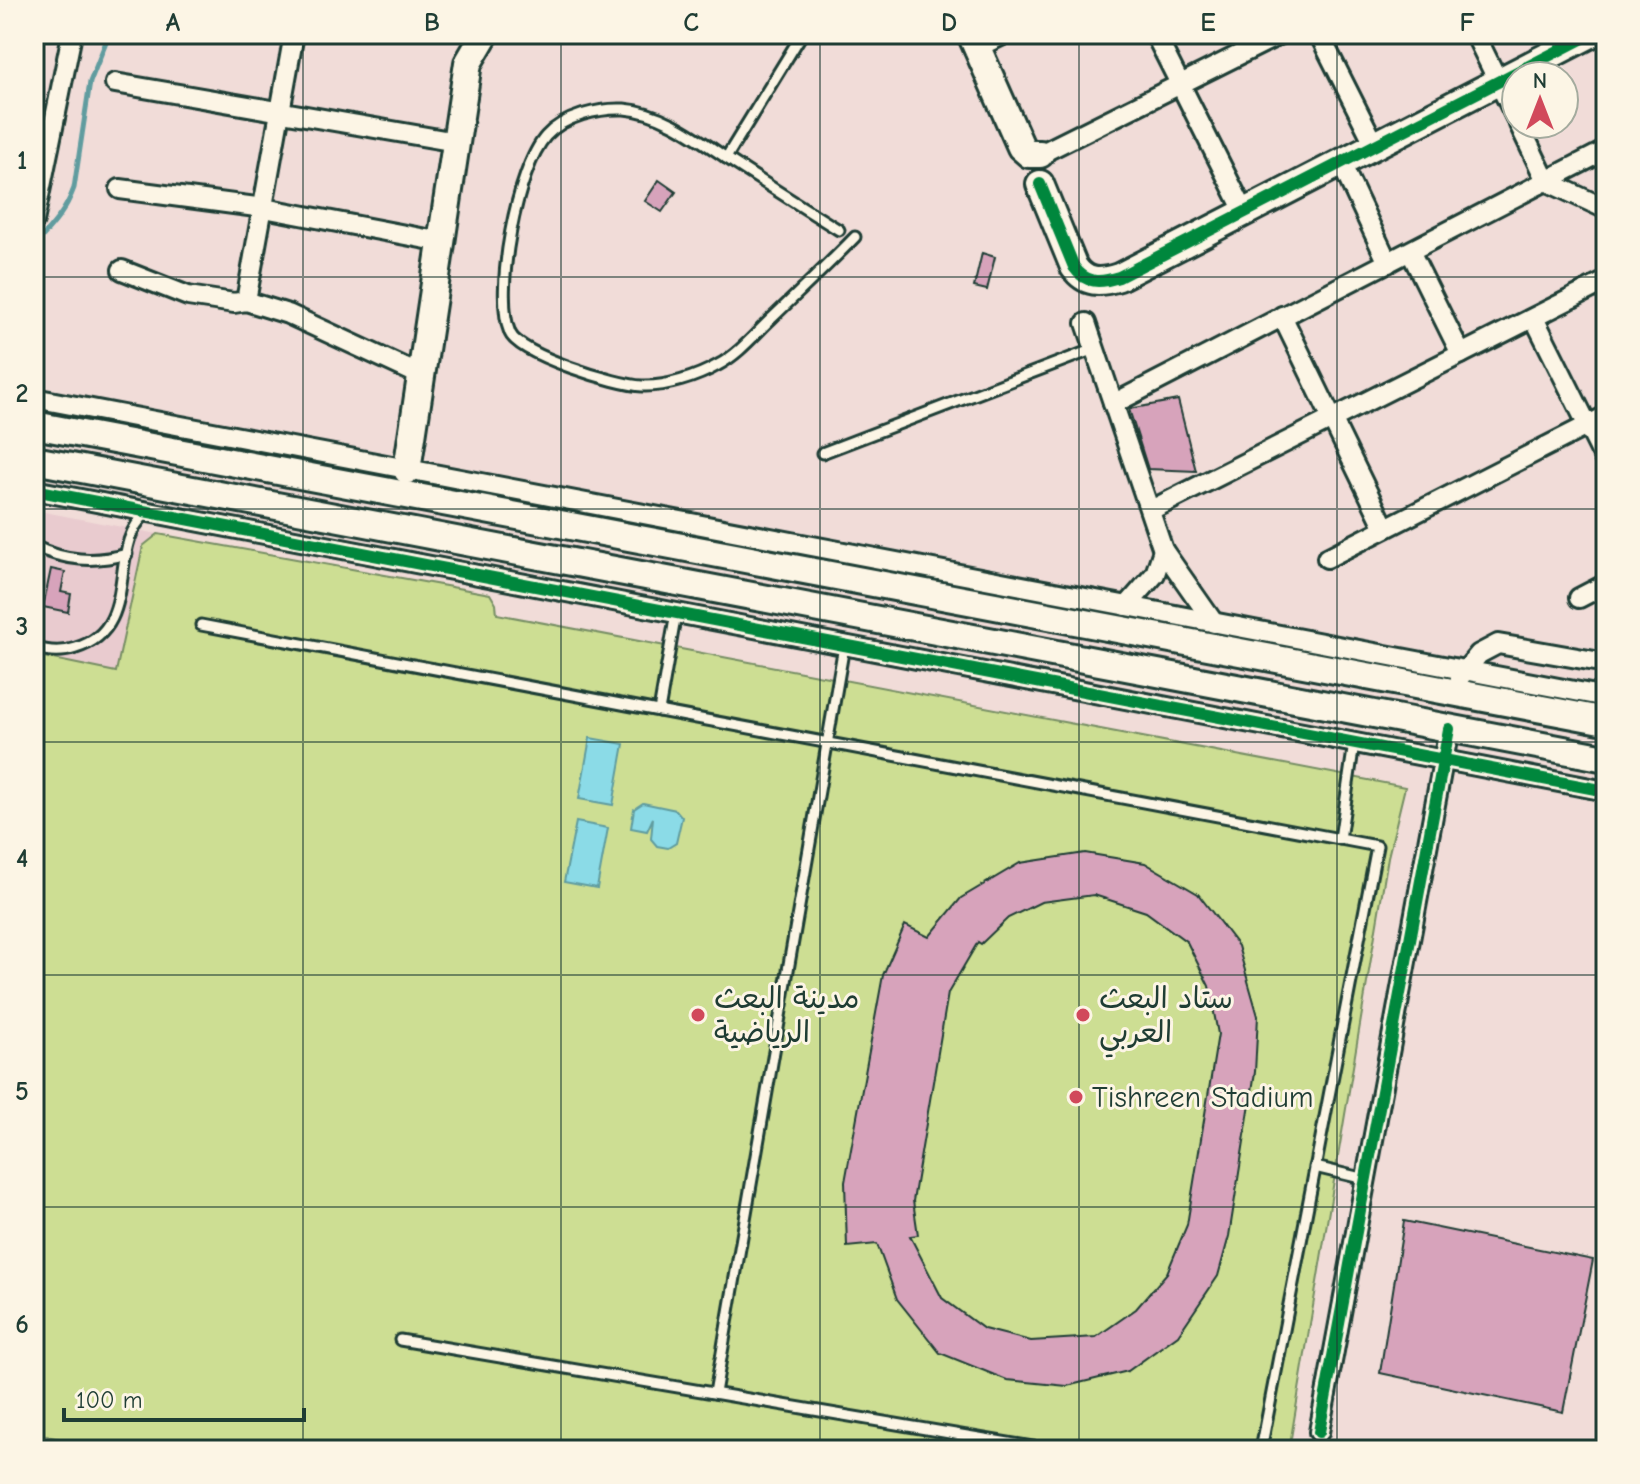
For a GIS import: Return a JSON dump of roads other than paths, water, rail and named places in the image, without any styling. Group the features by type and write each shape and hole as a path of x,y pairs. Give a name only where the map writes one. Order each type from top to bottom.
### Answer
{"main road":[{"path":"407,470 468,63 485,34"},
{"path":"1040,184 1080,276 1099,282 1119,277 1591,34"},
{"path":"973,41 1021,147 1029,154 1040,154"},
{"path":"34,425 1463,682 1606,721"},
{"path":"34,460 1606,758"},
{"path":"1449,729 1462,718 1463,682"}],"street":[{"path":"34,221 72,34"},
{"path":"246,301 294,34"},
{"path":"973,41 1005,34"},
{"path":"1155,34 1245,213"},
{"path":"1040,154 1281,34"},
{"path":"1319,34 1375,145"},
{"path":"1475,34 1500,86"},
{"path":"115,83 456,142"},
{"path":"1527,140 1546,181 1606,209"},
{"path":"1113,404 1606,150"},
{"path":"1341,163 1388,263"},
{"path":"120,189 264,208 442,242"},
{"path":"1411,253 1461,354"},
{"path":"122,270 188,296 234,303 246,301 288,314 422,376"},
{"path":"1151,510 1606,281"},
{"path":"1282,316 1385,528"},
{"path":"1534,318 1606,462"},
{"path":"1086,323 1163,550 1214,623"},
{"path":"34,398 1214,623 1463,682 1606,697"},
{"path":"1327,558 1606,416"},
{"path":"34,490 1606,791"},
{"path":"1127,606 1155,574 1163,550"},
{"path":"1579,598 1606,584"},
{"path":"1463,682 1479,654 1498,644 1606,663"},
{"path":"1319,1432 1449,729"}],"lane":[{"path":"726,158 802,34"},
{"path":"839,230 668,122 638,111 612,109 597,112 555,128 537,147 522,180 513,221 506,299 507,324 514,341 540,356 621,383 645,386 678,380 710,369 734,355 855,237"},
{"path":"822,453 1094,349"},
{"path":"34,647 68,651 96,638 107,627 115,613 134,528 148,512"},
{"path":"34,546 54,555 78,560 127,554"},
{"path":"659,711 676,613"},
{"path":"201,625 1377,846 1261,1450"},
{"path":"715,1393 844,646"},
{"path":"1340,839 1354,743"},
{"path":"1315,1167 1365,1179"},
{"path":"400,1340 1050,1450"}],"water":[{"path":"590,738 624,744 613,805 579,799"},
{"path":"643,803 676,810 682,817 676,843 668,848 657,846 651,839 653,818 647,831 631,828 634,809"},
{"path":"576,822 608,828 597,888 564,882"}],"waterway":[{"path":"34,246 62,212 74,188 90,82 109,34"}],"place":[{"name":"مدينة البعث الرياضية","path":"698,1015"},
{"name":"ستاد البعث العربي","path":"1083,1015"},
{"name":"Tishreen Stadium","path":"1076,1097"}]}
